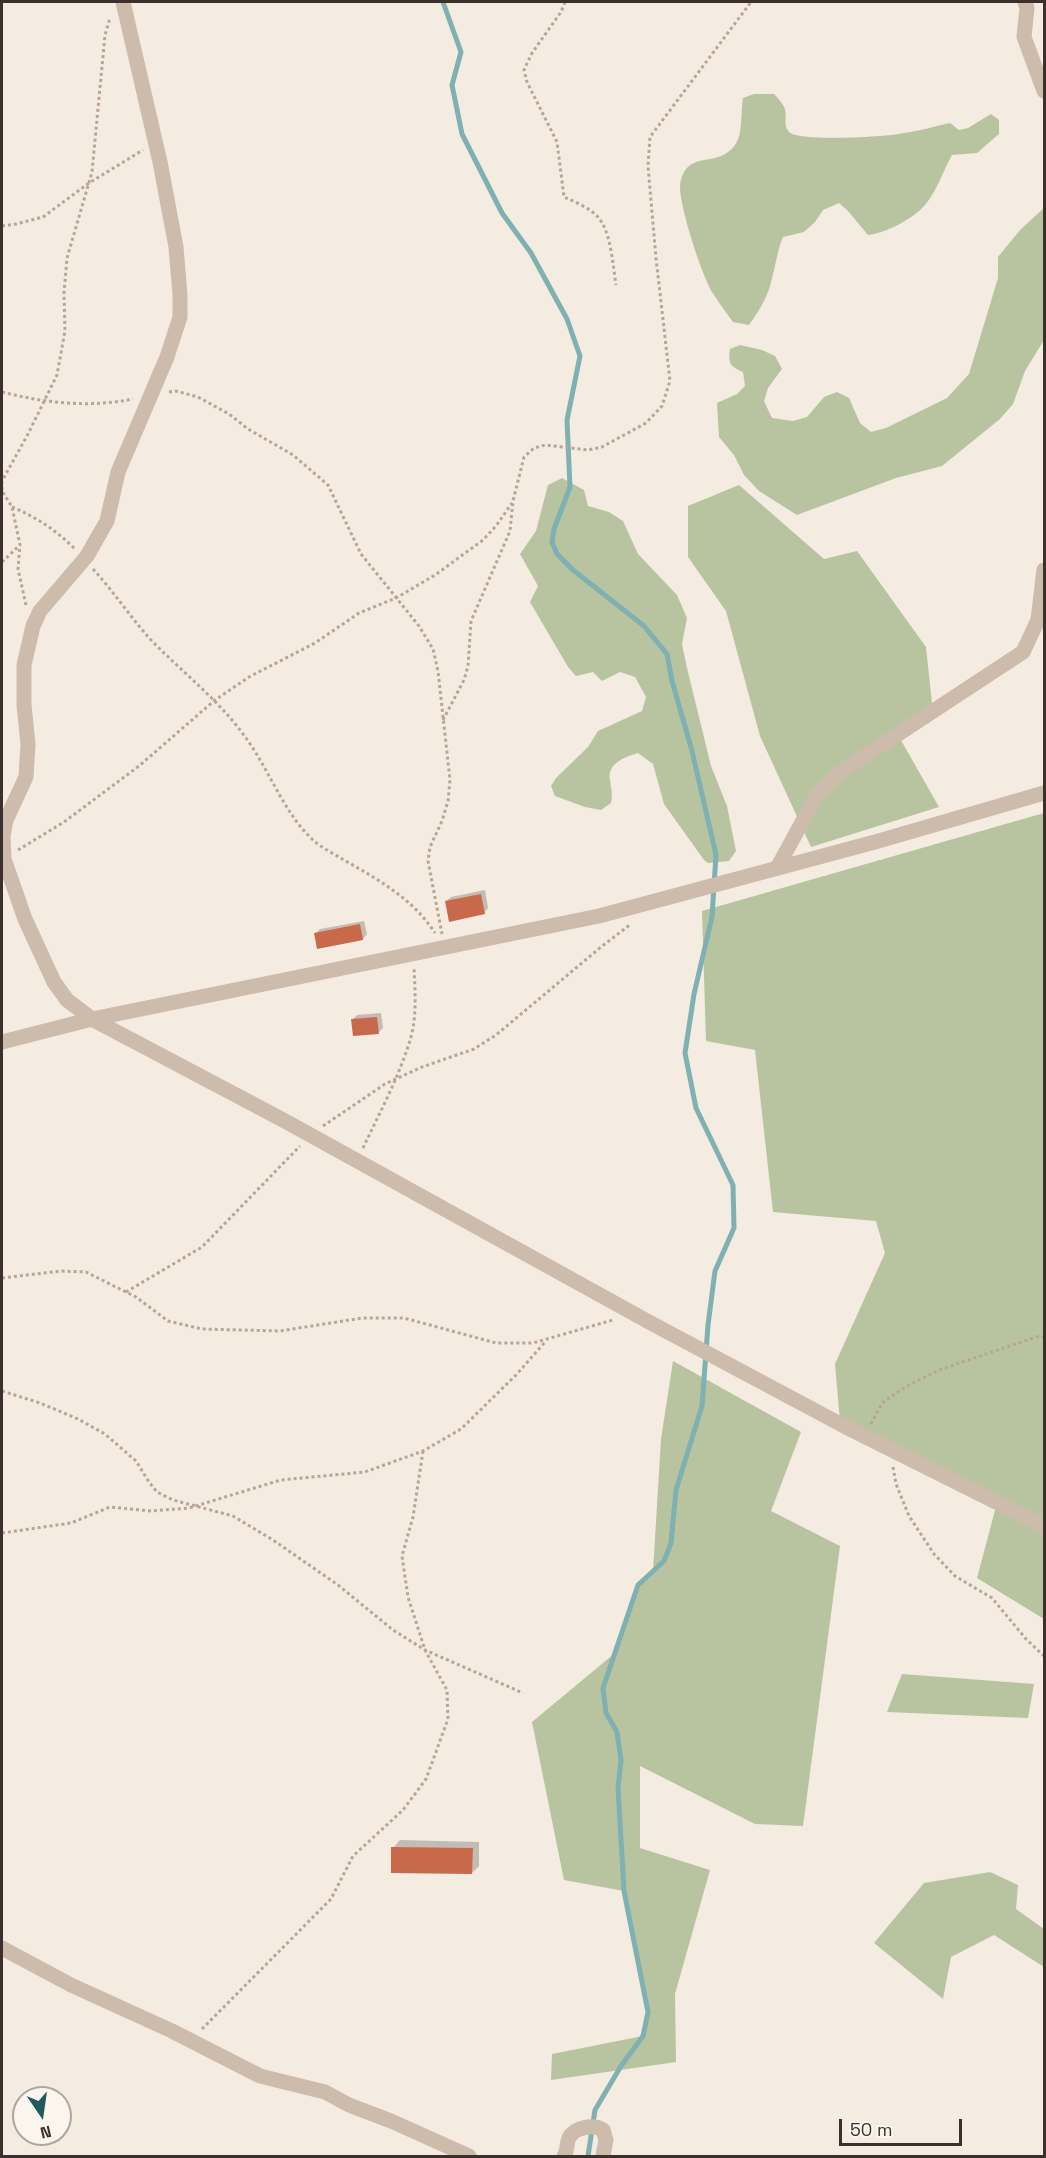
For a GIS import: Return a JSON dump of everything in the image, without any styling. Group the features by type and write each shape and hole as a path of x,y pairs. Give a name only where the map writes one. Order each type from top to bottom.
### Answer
{"street":[{"path":"123,2 156,143 176,247 180,317 167,357 118,472 107,521 84,559 40,611 33,626 24,665 24,705 28,744 26,777 6,820 3,836 4,859 25,919 54,982 67,1000 92,1019 358,1161 634,1314 865,1436 1044,1526"},
{"path":"1025,2 1027,8 1024,38 1044,90"},
{"path":"777,868 817,795 839,773 1023,652 1038,620 1044,570"},
{"path":"2,1042 92,1019 599,916 1044,793"},
{"path":"2,1948 71,1985 191,2040 260,2076 325,2092 349,2105 391,2121 469,2157"},
{"path":"564,2157 568,2139 573,2133 585,2127 598,2127 603,2130 606,2140 603,2157"}],"path":[{"path":"565,2 561,12 532,53 524,70 527,82 557,142 564,196 586,207 599,218 609,242 616,285"},
{"path":"442,720 464,680 468,666 471,621 510,531 513,501 524,457 534,448 545,445 588,450 602,447 646,423 662,406 670,381 648,166 650,137 751,2"},
{"path":"33,626 22,592 18,568 20,545 12,507 2,491 2,481 57,375 65,331 64,293 67,258 92,172 105,35 111,13"},
{"path":"2,226 43,217 89,183 156,143"},
{"path":"2,391 26,399 88,405 113,403 176,391 198,397 293,454 328,484 361,554 419,626 433,649 438,671 450,780 448,801 430,847 428,861 445,947"},
{"path":"4,859 63,822 129,773 215,700 249,677 315,643 359,613 396,598 435,575 483,540 513,501"},
{"path":"12,507 36,517 63,537 114,591 149,638 215,700 247,738 296,821 315,842 409,901 427,920 445,947"},
{"path":"2,562 20,545"},
{"path":"126,1292 202,1247 310,1135 385,1084 422,1066 474,1049 496,1035 592,954 638,919"},
{"path":"358,1161 395,1079 411,1036 414,953"},
{"path":"2,1278 61,1271 86,1272 126,1292 168,1321 202,1329 280,1331 362,1318 404,1318 496,1343 533,1343 634,1314"},
{"path":"865,1436 882,1403 905,1387 939,1370 1044,1336"},
{"path":"2,1533 71,1523 110,1507 151,1511 194,1507 281,1480 365,1472 423,1451 461,1429 517,1374 547,1340"},
{"path":"2,1391 40,1403 78,1419 105,1434 136,1461 158,1492 194,1507 232,1516 273,1540 338,1585 393,1630 426,1650 523,1693"},
{"path":"889,1448 896,1484 909,1516 934,1554 955,1576 992,1598 1026,1639 1044,1656"},
{"path":"191,2040 331,1899 352,1856 403,1810 426,1779 448,1719 447,1690 426,1650 408,1596 402,1556 414,1517 423,1451"}],"green space":[{"path":"754,94 774,94 785,109 787,130 796,135 825,138 880,136 950,123 959,130 968,128 991,114 999,120 999,134 977,153 952,155 925,205 914,215 891,228 868,235 839,203 823,210 804,232 783,237 769,291 749,325 733,322 712,292 692,240 683,210 680,187 682,176 689,166 698,161 725,154 737,142 740,134 743,98"},
{"path":"1044,208 1044,340 1025,371 1013,404 1000,419 942,466 896,478 797,515 759,491 744,475 734,455 719,437 717,403 737,394 745,386 743,372 733,366 730,361 730,349 740,345 762,350 775,356 782,369 768,388 764,401 772,418 793,421 807,417 824,397 837,392 849,398 860,423 871,432 886,428 947,398 969,374 998,278 998,257 1020,230"},
{"path":"562,478 584,490 588,506 609,512 623,521 638,554 677,595 687,618 682,644 687,668 711,766 727,806 736,851 729,861 708,863 704,860 664,804 653,764 638,753 623,759 611,769 611,803 601,810 555,796 551,786 556,778 588,747 598,731 642,711 646,697 635,677 620,672 602,681 593,672 576,676 568,667 530,602 538,586 520,554 536,531 548,485"},
{"path":"739,485 824,559 857,551 926,647 933,713 898,735 939,807 811,847 760,736 726,611 688,557 688,506"},
{"path":"1044,813 1044,1619 977,1578 998,1499 840,1421 835,1364 885,1253 876,1221 773,1212 755,1050 706,1041 702,911"},
{"path":"673,1361 801,1432 771,1511 840,1546 803,1826 755,1824 640,1766 640,1848 710,1870 675,1994 676,2062 551,2080 552,2054 643,2036 648,2012 624,1891 564,1880 532,1722 615,1653 638,1585 653,1571 661,1439"},
{"path":"902,1674 1034,1684 1028,1718 887,1712"},
{"path":"990,1872 1018,1885 1016,1909 1044,1929 1044,1967 994,1935 951,1957 943,1999 874,1943 924,1883"}],"building":[{"path":"481,894 485,914 449,922 445,901"},
{"path":"360,924 363,940 317,949 314,933"},
{"path":"377,1017 379,1034 353,1036 351,1019"},
{"path":"391,1847 473,1848 472,1874 391,1873"}],"waterway":[{"path":"443,2 461,52 452,85 462,134 502,213 531,253 567,319 580,356 567,420 570,487 554,529 552,542 557,554 573,570 644,626 667,654 716,855 712,917 694,994 685,1053 696,1108 733,1185 734,1228 715,1271 702,1406 676,1490 671,1543 664,1561 638,1585 603,1688 606,1713 617,1732 621,1760 618,1788 624,1891 648,2012 643,2036 621,2066 595,2110 588,2156"}]}
